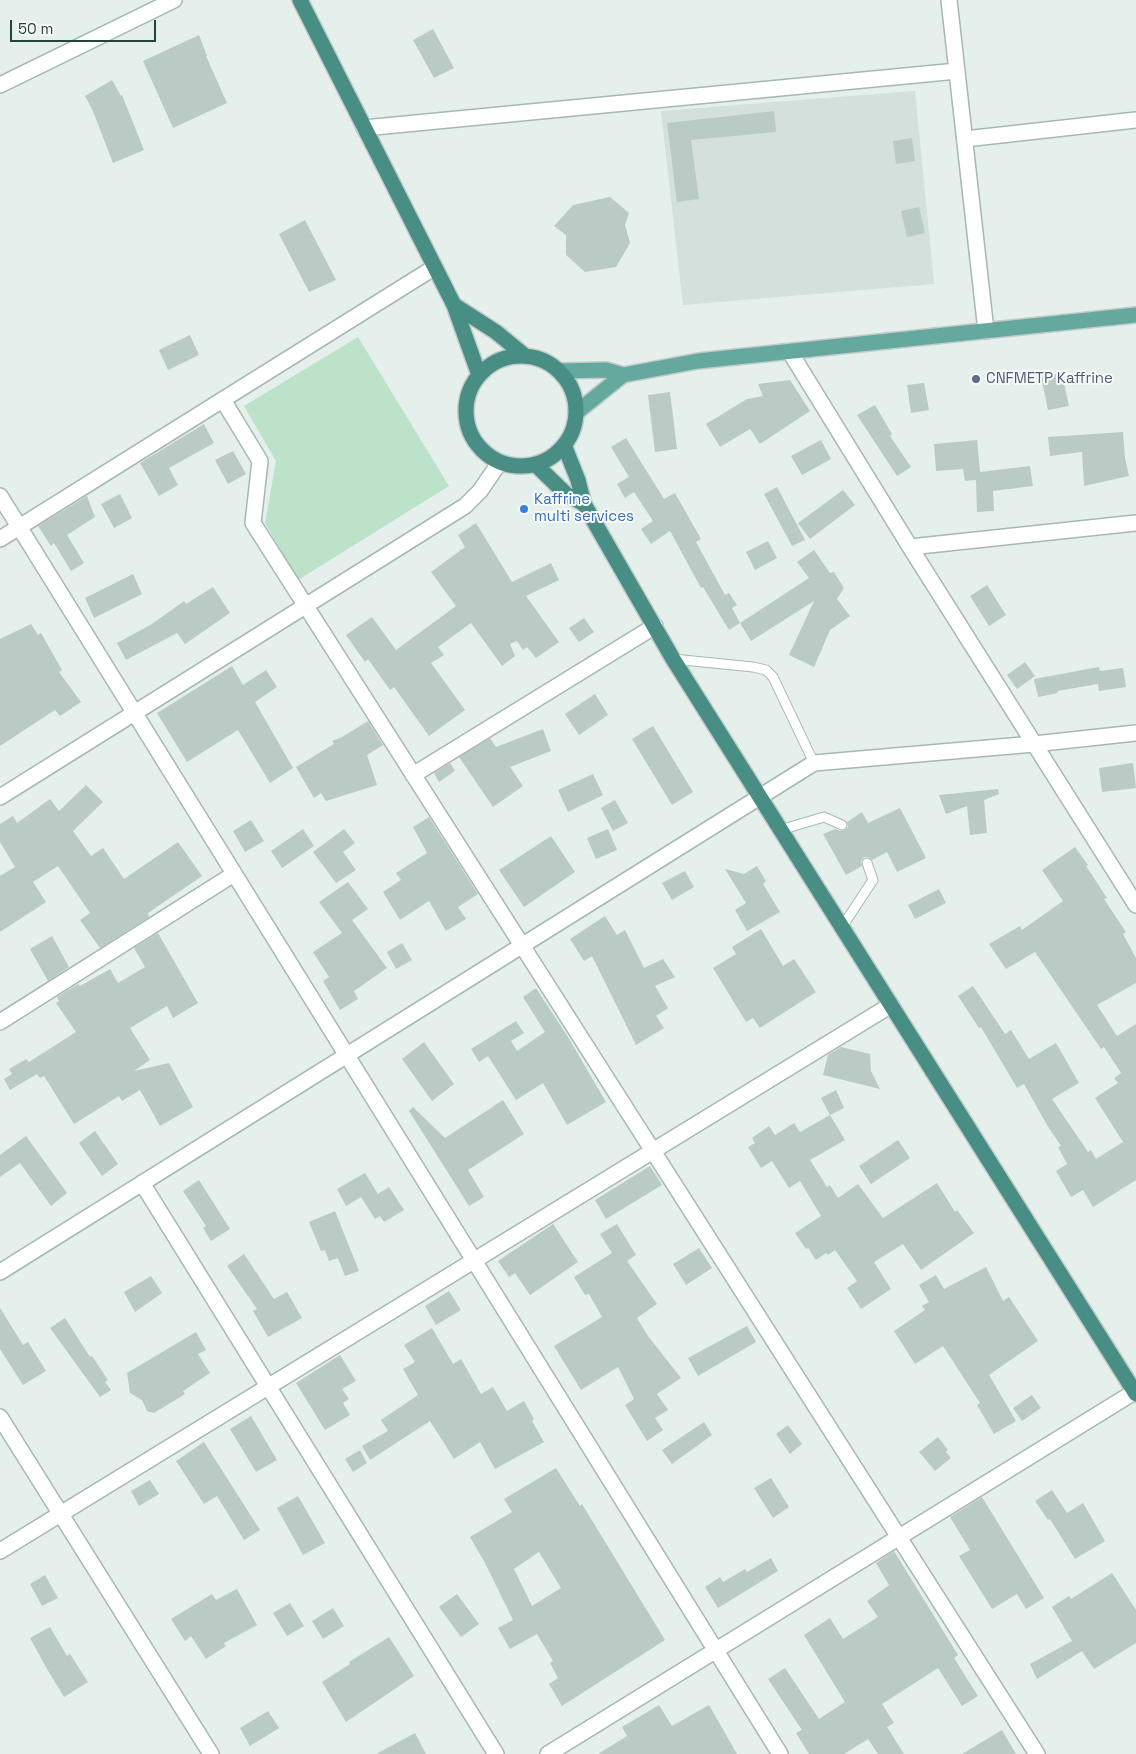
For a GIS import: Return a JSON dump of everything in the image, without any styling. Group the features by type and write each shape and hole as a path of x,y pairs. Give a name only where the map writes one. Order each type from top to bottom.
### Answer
{"highway":[{"path":"300,0 454,305 479,375"},
{"path":"454,305 496,332 524,355"},
{"path":"524,355 543,360 560,371 569,383 575,397 576,412 573,430 564,445 552,457 535,464 518,466 500,462 486,453 475,440 468,424 466,407 470,391 479,375 492,363 508,357 524,355"},
{"path":"564,445 575,471 584,504 673,659 1135,1392"},
{"path":"535,464 566,494 584,504"}],"main road":[{"path":"560,371 606,370 622,375 698,361 1136,315"},
{"path":"576,412 622,375"}],"street":[{"path":"0,85 174,0"},
{"path":"949,0 986,331"},
{"path":"364,128 957,71"},
{"path":"965,139 1136,120"},
{"path":"0,539 435,267"},
{"path":"790,352 910,547 1136,905"},
{"path":"223,400 260,461 253,523 1037,1754"},
{"path":"0,797 465,506 480,491 500,462"},
{"path":"0,496 780,1754"},
{"path":"910,547 1136,522"},
{"path":"413,774 655,626"},
{"path":"0,1272 814,763 1136,733"},
{"path":"0,1022 234,874"},
{"path":"0,1551 891,1005"},
{"path":"142,1183 496,1754"},
{"path":"548,1754 1135,1392"},
{"path":"0,1417 211,1754"}],"lane":[{"path":"673,659 766,670 773,677 814,763"},
{"path":"780,830 824,817 842,825"},
{"path":"842,927 873,880 867,863"}],"shaded area":[{"path":"915,91 934,284 683,305 661,111"}],"green space":[{"path":"358,337 449,486 298,580 265,523 276,461 244,406"}],"building":[{"path":"433,29 454,68 434,78 413,40"},
{"path":"199,35 206,56 227,103 173,128 143,61"},
{"path":"112,80 122,95 144,150 113,163 85,96"},
{"path":"774,111 776,132 691,140 699,199 677,202 667,123"},
{"path":"912,138 915,161 896,164 893,141"},
{"path":"610,197 629,213 625,225 630,243 616,267 585,272 566,255 566,235 554,226 573,205"},
{"path":"919,207 925,233 907,237 901,211"},
{"path":"305,220 336,280 309,292 279,234"},
{"path":"190,335 199,355 168,370 159,350"},
{"path":"1062,373 1069,406 1048,410 1041,377"},
{"path":"790,380 810,411 760,444 750,429 720,447 706,424 747,399 763,396 758,384"},
{"path":"924,383 929,410 911,413 907,385"},
{"path":"670,392 677,449 655,452 648,395"},
{"path":"875,405 892,434 890,436 911,467 897,476 857,415"},
{"path":"204,424 214,443 169,468 178,485 159,496 140,463"},
{"path":"1123,432 1125,458 1129,476 1084,486 1082,452 1050,456 1048,437"},
{"path":"626,438 664,499 675,493 701,539 696,542 725,595 729,593 737,605 732,608 740,623 729,630 703,587 701,588 670,531 651,544 641,529 653,521 634,492 625,498 617,484 629,477 611,447"},
{"path":"821,440 831,459 802,475 791,456"},
{"path":"977,440 980,472 1030,466 1033,486 993,491 994,511 977,512 976,480 965,481 963,469 936,471 934,444"},
{"path":"233,451 246,474 228,484 215,460"},
{"path":"777,487 805,540 792,546 764,494"},
{"path":"843,490 855,505 810,539 798,523"},
{"path":"120,494 132,518 114,528 101,504"},
{"path":"87,496 95,517 67,535 84,563 71,571 54,543 51,546 38,526"},
{"path":"476,523 512,582 551,563 559,580 526,596 559,642 536,658 527,647 523,650 517,641 510,644 515,656 502,666 471,623 438,647 444,655 431,663 465,710 429,736 394,687 390,690 368,659 365,662 346,635 372,617 396,650 456,606 431,572 465,547 458,535"},
{"path":"768,541 777,558 755,570 746,552"},
{"path":"814,550 830,573 834,572 844,588 837,599 850,616 830,630 814,667 789,655 814,601 751,641 740,623 809,578 797,562"},
{"path":"133,574 142,594 94,618 85,598"},
{"path":"987,585 1006,615 989,626 970,596"},
{"path":"213,587 230,613 185,644 177,633 126,660 117,643 152,624 184,601 186,604"},
{"path":"584,618 594,632 579,642 569,628"},
{"path":"31,624 38,635 41,633 62,670 59,672 81,702 60,716 55,710 0,746 0,639"},
{"path":"1025,662 1035,676 1017,689 1007,675"},
{"path":"232,666 243,685 266,670 277,687 255,702 293,768 270,783 238,730 187,762 157,713"},
{"path":"1099,667 1100,671 1123,668 1126,687 1099,691 1098,684 1057,691 1058,693 1038,697 1034,679"},
{"path":"595,694 608,715 579,735 565,714"},
{"path":"368,721 383,745 367,755 377,785 326,801 321,793 314,798 296,767 334,744 332,741"},
{"path":"653,726 693,792 672,805 632,739"},
{"path":"543,729 551,751 510,767 523,786 493,807 459,757 490,738 496,747"},
{"path":"450,763 455,771 439,782 434,773"},
{"path":"1133,763 1136,788 1102,792 1099,768"},
{"path":"593,774 603,795 568,812 558,790"},
{"path":"86,785 103,802 73,831 91,856 103,848 124,879 178,842 202,876 148,913 149,917 100,948 80,920 90,913 58,866 33,882 46,902 0,932 0,876 15,867 0,842 0,824 13,816 17,823 50,799 59,811"},
{"path":"998,789 999,794 984,800 987,833 970,835 967,806 946,814 939,795"},
{"path":"615,800 628,823 613,831 601,808"},
{"path":"900,808 926,858 897,872 887,852 872,860 869,857 864,857 861,861 862,866 846,875 823,834 835,829 845,830 848,827 847,822 862,812 868,823"},
{"path":"429,817 478,894 458,907 466,919 446,931 429,901 400,920 383,892 401,880 396,873 427,853 413,827"},
{"path":"251,820 264,841 245,852 233,831"},
{"path":"303,829 314,846 282,868 271,851"},
{"path":"344,829 355,843 343,852 356,870 336,883 313,852"},
{"path":"608,829 617,850 596,859 587,838"},
{"path":"551,836 575,872 524,907 499,870"},
{"path":"1075,847 1107,898 1104,899 1126,932 1123,934 1136,958 1136,983 1097,1005 1117,1036 1136,1024 1136,1180 1093,1207 1083,1190 1071,1197 1056,1171 1067,1164 1058,1147 1061,1146 1024,1084 1017,1088 981,1027 979,1028 958,996 973,986 1005,1034 1011,1030 1029,1059 1056,1043 1079,1083 1052,1099 1088,1152 1091,1150 1096,1159 1123,1142 1095,1098 1118,1083 1114,1078 1121,1073 1104,1047 1101,1049 1035,952 1006,969 989,944 1020,926 1022,930 1063,901 1042,870"},
{"path":"757,866 766,881 763,884 780,912 747,931 735,910 746,903 725,869 744,874"},
{"path":"685,871 694,887 672,900 662,883"},
{"path":"348,882 368,909 352,920 387,968 354,991 358,999 340,1010 323,981 329,977 313,952 342,933 319,902"},
{"path":"939,889 946,903 915,919 908,905"},
{"path":"605,916 617,935 625,930 644,968 663,959 675,977 655,986 668,1008 656,1016 664,1028 636,1045 592,956 584,961 570,939"},
{"path":"761,929 783,966 794,959 816,992 760,1028 753,1018 746,1022 713,968 736,954 732,947"},
{"path":"158,933 198,1003 173,1018 167,1006 130,1028 150,1060 134,1071 169,1063 193,1107 160,1126 140,1090 122,1101 119,1096 74,1124 44,1076 40,1078 37,1074 10,1090 4,1079 12,1074 9,1069 26,1059 29,1062 76,1032 56,1003 59,1001 57,997 78,984 80,986 110,969 118,983 145,967 134,948"},
{"path":"52,936 69,967 48,981 30,949"},
{"path":"402,943 412,960 396,969 387,952"},
{"path":"536,988 568,1037 606,1102 567,1125 543,1083 516,1100 488,1056 479,1062 471,1049 516,1021 524,1033 511,1041 517,1051 545,1032 523,997"},
{"path":"424,1042 454,1084 432,1101 402,1059"},
{"path":"841,1047 870,1054 871,1071 880,1089 823,1075 828,1055"},
{"path":"836,1090 844,1108 830,1115 821,1098"},
{"path":"503,1100 524,1134 468,1170 484,1197 469,1206 409,1111 413,1107 445,1138"},
{"path":"830,1115 845,1140 810,1160 827,1187 830,1185 838,1198 858,1184 883,1218 937,1183 955,1212 957,1210 974,1233 921,1270 903,1244 874,1262 891,1289 861,1309 847,1288 857,1281 835,1250 828,1255 826,1253 816,1260 795,1233 821,1216 800,1181 789,1188 772,1161 761,1168 748,1147 755,1143 752,1138 769,1126 775,1135 794,1123 800,1132"},
{"path":"95,1131 118,1164 102,1176 79,1143"},
{"path":"26,1136 67,1193 51,1206 20,1163 0,1177 0,1155"},
{"path":"898,1140 910,1158 871,1184 859,1166"},
{"path":"650,1166 662,1185 606,1219 595,1200"},
{"path":"365,1173 378,1194 389,1187 404,1210 384,1222 380,1216 375,1219 361,1197 346,1206 337,1189"},
{"path":"199,1180 230,1229 211,1241 203,1228 206,1226 183,1191"},
{"path":"335,1211 359,1271 345,1276 338,1258 329,1261 325,1250 321,1251 309,1222"},
{"path":"553,1224 578,1262 530,1295 515,1273 509,1277 498,1261"},
{"path":"617,1224 636,1255 627,1261 657,1304 637,1318 648,1336 681,1378 657,1394 668,1410 655,1418 663,1430 647,1441 625,1405 634,1399 618,1367 581,1390 554,1346 602,1317 589,1294 585,1295 574,1277 612,1253 600,1234"},
{"path":"699,1248 712,1268 686,1285 673,1264"},
{"path":"244,1254 274,1299 287,1292 302,1318 268,1337 253,1311 257,1309 227,1266"},
{"path":"986,1267 1003,1301 1009,1297 1038,1341 989,1375 1016,1421 994,1434 977,1405 980,1403 943,1346 915,1364 894,1331 925,1310 922,1306 929,1302 919,1285 936,1275 944,1289"},
{"path":"151,1276 162,1293 135,1312 124,1292"},
{"path":"449,1291 461,1310 436,1325 425,1306"},
{"path":"0,1308 23,1345 28,1342 46,1371 23,1385 0,1349"},
{"path":"65,1318 90,1357 92,1356 108,1380 105,1382 111,1390 100,1397 50,1328"},
{"path":"747,1326 756,1342 698,1376 688,1358"},
{"path":"432,1328 453,1364 461,1359 481,1394 493,1387 507,1411 524,1401 534,1419 532,1421 544,1442 495,1469 480,1442 454,1459 430,1421 370,1460 362,1446 388,1431 381,1420 418,1395 403,1369 415,1362 404,1345"},
{"path":"196,1332 206,1350 198,1354 210,1373 183,1391 185,1394 154,1413 147,1411 142,1400 130,1393 127,1373"},
{"path":"340,1355 356,1381 342,1389 349,1399 343,1403 350,1415 325,1430 296,1383"},
{"path":"1032,1395 1041,1408 1022,1421 1013,1408"},
{"path":"251,1416 277,1460 256,1472 230,1429"},
{"path":"704,1422 712,1435 672,1464 662,1450"},
{"path":"788,1425 802,1444 790,1454 776,1434"},
{"path":"938,1437 948,1450 946,1452 951,1458 935,1471 919,1452"},
{"path":"204,1442 260,1530 244,1540 217,1496 204,1504 176,1461"},
{"path":"360,1450 367,1463 353,1472 345,1459"},
{"path":"556,1468 580,1506 582,1504 665,1640 562,1706 549,1684 558,1678 550,1663 553,1661 537,1634 510,1649 498,1628 513,1620 470,1537 512,1512 504,1499","holes":["539,1552 561,1588 532,1606 514,1569"]},
{"path":"771,1478 789,1507 773,1518 754,1488"},
{"path":"150,1480 159,1494 139,1506 131,1491"},
{"path":"1052,1490 1067,1513 1083,1503 1105,1541 1075,1559 1050,1519 1048,1520 1035,1501"},
{"path":"298,1496 325,1543 303,1555 277,1508"},
{"path":"982,1497 1044,1598 1026,1609 1017,1594 992,1609 959,1556 970,1550 950,1517"},
{"path":"894,1551 958,1655 954,1658 978,1696 962,1706 938,1668 882,1704 894,1723 887,1727 904,1754 878,1754 868,1739 844,1754 809,1754 796,1733 802,1730 768,1679 785,1668 819,1719 845,1702 804,1635 830,1618 843,1639 878,1617 867,1601 889,1585 876,1563"},
{"path":"771,1558 778,1571 718,1608 705,1587 720,1577 723,1582 745,1569 747,1572"},
{"path":"1112,1573 1136,1610 1136,1643 1094,1669 1082,1651 1037,1679 1030,1664 1072,1641 1052,1607 1069,1596 1071,1599"},
{"path":"45,1575 58,1598 42,1606 30,1584"},
{"path":"237,1589 257,1625 224,1643 226,1646 206,1659 191,1636 185,1641 171,1619 212,1594 216,1600"},
{"path":"457,1594 479,1624 461,1637 439,1607"},
{"path":"290,1603 304,1626 287,1636 273,1613"},
{"path":"333,1608 344,1626 323,1639 312,1621"},
{"path":"50,1627 67,1656 70,1654 88,1682 64,1697 30,1638"},
{"path":"389,1637 414,1676 346,1722 322,1682 350,1664 349,1662"},
{"path":"659,1705 672,1726 709,1705 737,1754 598,1754 627,1736 622,1727"},
{"path":"268,1711 279,1728 250,1746 240,1728"},
{"path":"1002,1730 1016,1754 962,1754"},
{"path":"415,1733 426,1754 376,1754"}],"place":[{"name":"CNFMETP Kaffrine","path":"976,379"},
{"name":"Kaffrine multi services","path":"524,509"}]}
